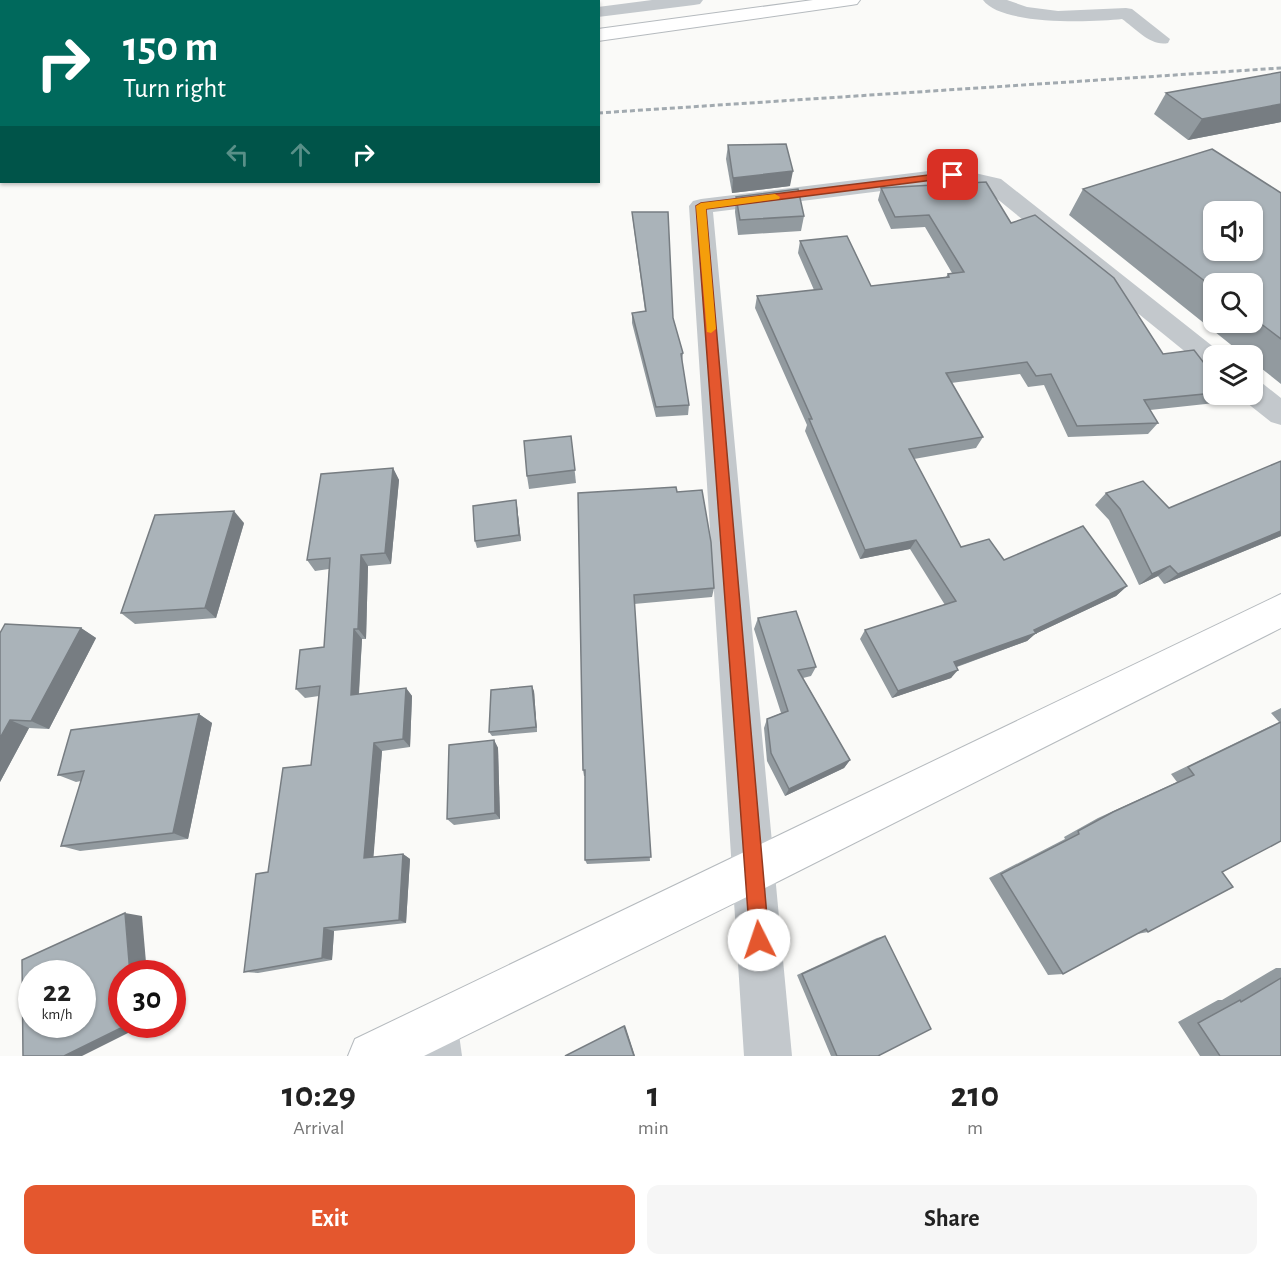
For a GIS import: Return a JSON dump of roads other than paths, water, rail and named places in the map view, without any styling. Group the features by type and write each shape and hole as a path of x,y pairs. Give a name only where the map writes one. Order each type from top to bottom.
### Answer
{"main road":[{"path":"600,35 830,1 851,0"},
{"path":"372,1056 436,1041 754,871 1281,610"}],"street":[{"path":"600,12 694,0"},
{"path":"993,0 1012,10 1047,15 1090,18 1126,13 1161,39"},
{"path":"768,1056 701,206 953,175 993,184 1203,351"},
{"path":"1263,400 1281,414"}],"railway":[{"path":"600,113 1281,68"}]}
